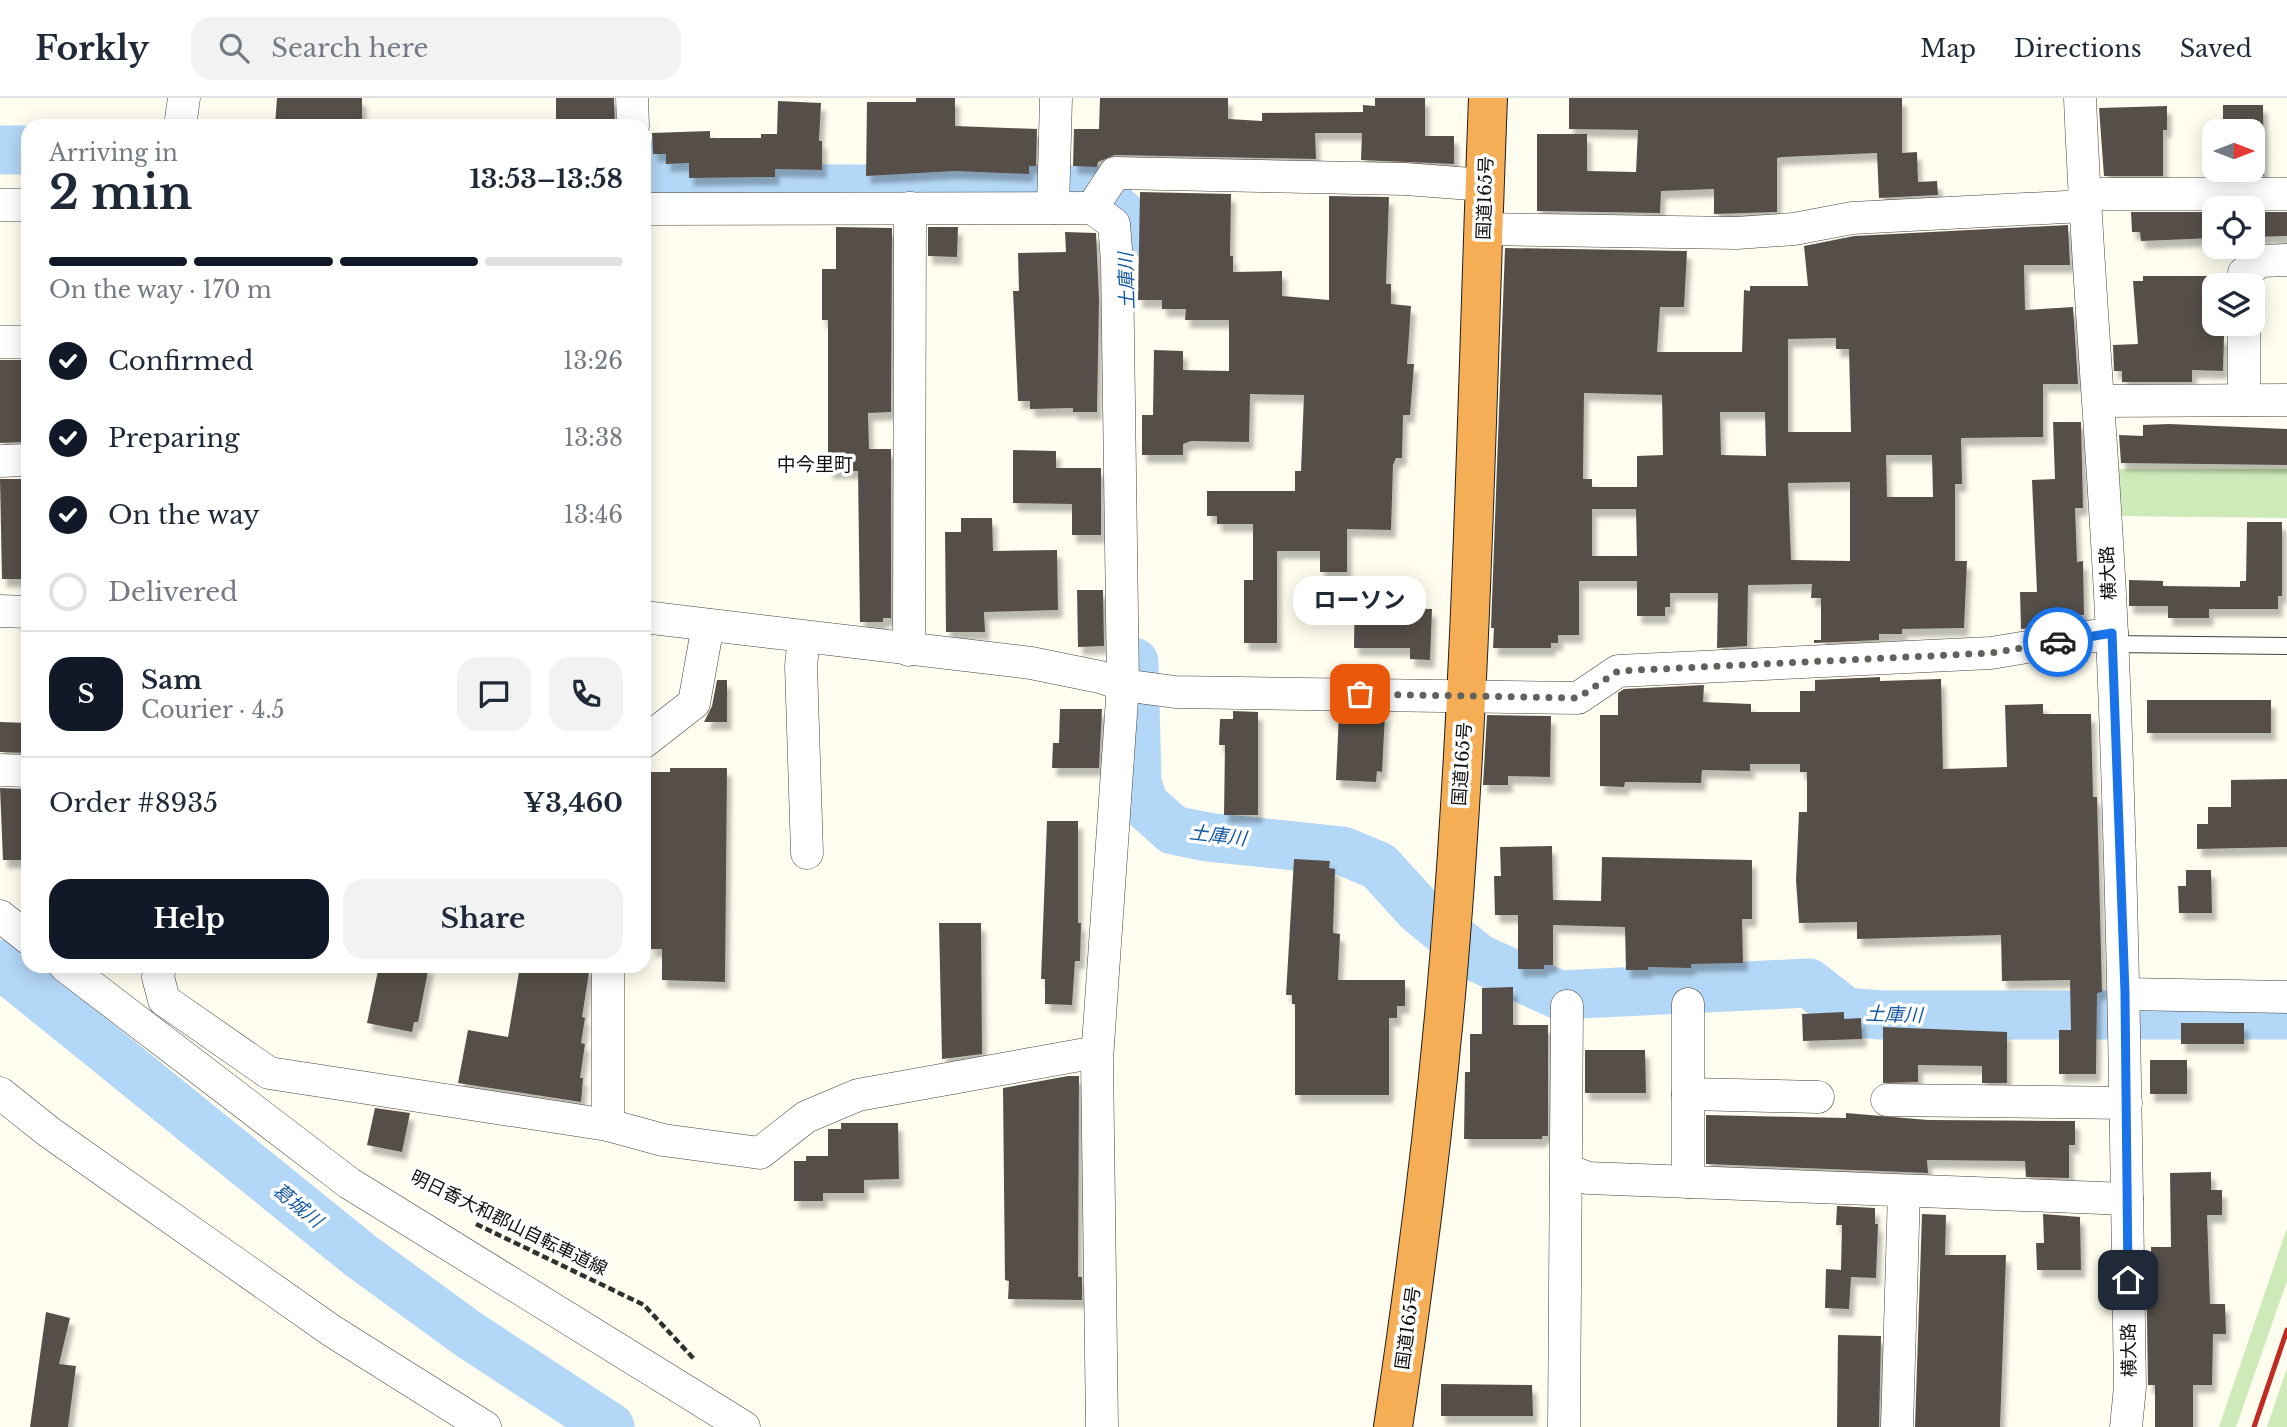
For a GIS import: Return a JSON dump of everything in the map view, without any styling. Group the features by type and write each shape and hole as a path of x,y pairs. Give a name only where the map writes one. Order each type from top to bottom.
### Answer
{"highway":[{"name":"国道165号","path":"1393,1427 1421,1242 1451,930 1466,695 1488,98"}],"street":[{"path":"181,119 184,98"},
{"path":"632,98 633,119"},
{"path":"1053,208 1056,98"},
{"name":"横大路","path":"2080,98 2112,639 2125,1008 2130,1387 2126,1427"},
{"path":"651,209 1053,208 1099,198 1115,173 1405,179 1485,185"},
{"path":"1484,229 1737,233 1794,229 1852,218 2084,200 2287,194"},
{"path":"1099,198 1114,224 1117,262 1123,685 1097,1052 1102,1427"},
{"path":"0,205 21,205"},
{"path":"909,650 910,208"},
{"path":"2244,273 2261,261 2287,260"},
{"path":"2244,336 2244,400"},
{"path":"0,342 21,342"},
{"path":"2099,401 2287,400"},
{"path":"0,461 21,460"},
{"path":"0,611 21,612"},
{"path":"651,618 1031,663 1100,677 1123,685 1175,692 1578,698 1618,671 1991,653 2112,639"},
{"path":"651,737 694,703 708,625"},
{"path":"804,637 801,666 807,853"},
{"path":"0,770 21,771"},
{"path":"0,916 21,932"},
{"path":"74,973 349,1183 744,1427"},
{"path":"159,973 164,1000 269,1073 608,1125 663,1140 760,1153 806,1117 858,1095 1097,1052"},
{"path":"608,973 608,1125"},
{"path":"2125,1008 2287,997"},
{"path":"1688,1004 1688,1182"},
{"path":"1564,1427 1567,1006"},
{"path":"0,1093 49,1132 332,1331 485,1427"},
{"path":"1688,1094 1818,1097"},
{"path":"1887,1100 2126,1103"},
{"path":"1567,1170 1588,1178 2127,1199"},
{"path":"1897,1427 1903,1191"}],"lane":[{"path":"2112,639 2287,646"}],"path":[{"name":"明日香大和郡山自転車道線","path":"473,1223 644,1305 700,1366"}],"green space":[{"path":"2114,469 2287,469 2287,518 2116,516"},
{"path":"2287,1228 2287,1281 2236,1427 2219,1427"},
{"path":"2287,1368 2287,1427 2267,1427"}],"building":[{"path":"277,98 362,98 362,119 275,119"},
{"path":"556,98 614,98 615,119 556,119"},
{"path":"916,98 955,98 955,126 1037,129 1036,166 1029,166 1029,174 955,171 866,176 867,102 916,102"},
{"path":"1100,98 1228,98 1228,119 1262,121 1262,113 1363,112 1363,105 1375,106 1375,98 1425,98 1425,136 1454,136 1454,164 1361,160 1362,133 1315,133 1316,159 1115,155 1098,162 1097,167 1073,166 1074,129 1099,129"},
{"path":"1569,98 1902,98 1902,153 1917,152 1918,182 1937,181 1938,195 1879,198 1877,153 1777,158 1777,212 1714,214 1714,189 1661,191 1660,213 1537,211 1537,134 1587,134 1587,171 1636,172 1638,130 1569,129"},
{"path":"778,101 821,103 819,141 822,141 822,170 775,169 775,177 689,178 689,163 666,164 666,154 653,154 652,133 710,131 710,138 761,138 761,134 777,134"},
{"path":"2223,105 2263,105 2263,119 2223,119"},
{"path":"2167,106 2167,130 2163,130 2163,176 2104,176 2099,108"},
{"path":"1140,192 1231,194 1230,256 1233,256 1233,272 1282,271 1282,296 1329,300 1329,196 1389,197 1386,284 1391,284 1391,304 1411,306 1407,364 1414,364 1410,415 1403,415 1402,458 1396,458 1393,465 1391,530 1347,529 1347,572 1320,572 1320,551 1277,551 1277,643 1244,643 1244,580 1253,580 1253,524 1217,524 1217,516 1207,516 1207,491 1295,491 1295,471 1301,471 1304,395 1250,394 1249,442 1191,441 1183,444 1183,455 1142,455 1142,415 1153,415 1154,350 1183,351 1183,370 1229,371 1229,320 1185,320 1186,309 1162,309 1162,300 1138,300"},
{"path":"2131,212 2202,212 2202,238 2141,241 2140,232 2132,232"},
{"path":"2265,212 2287,212 2287,236 2265,237"},
{"path":"2068,225 2070,265 2024,265 2025,310 2073,307 2078,384 2043,384 2043,437 1961,438 1962,484 1955,484 1955,561 1967,561 1964,628 1902,629 1902,634 1879,634 1879,640 1814,643 1814,640 1821,640 1821,598 1811,598 1812,584 1748,585 1747,646 1717,648 1718,593 1670,593 1670,607 1665,607 1665,616 1637,616 1637,581 1579,581 1579,635 1558,635 1558,643 1551,643 1551,648 1493,648 1494,628 1491,628 1505,248 1687,251 1684,307 1660,307 1657,352 1742,352 1744,290 1750,291 1750,286 1808,286 1804,246 1854,236","holes":["1836,338 1836,349 1849,349 1851,432 1788,432 1788,339","1584,393 1662,395 1663,455 1637,456 1637,487 1592,487 1592,479 1583,479","1720,412 1765,412 1766,456 1721,455","1886,455 1932,455 1933,497 1887,497","1850,482 1850,561 1791,560 1788,483","1592,509 1636,509 1637,556 1592,556"]},
{"path":"836,227 892,228 891,412 868,413 869,449 891,449 891,618 883,618 883,622 860,622 858,471 828,471 828,320 822,320 822,269 836,269"},
{"path":"928,227 958,227 957,257 928,256"},
{"path":"1065,232 1096,233 1099,300 1097,412 1073,412 1073,408 1030,409 1030,401 1018,401 1013,291 1019,291 1018,253 1066,252"},
{"path":"2143,276 2202,276 2202,336 2224,336 2223,371 2192,370 2192,382 2122,382 2122,371 2114,371 2113,345 2138,344 2133,281 2143,281"},
{"path":"0,360 21,360 21,442 0,443"},
{"path":"2053,422 2081,422 2083,508 2075,508 2077,562 2083,561 2084,615 2044,617 2044,626 2021,629 2020,592 2037,592 2032,480 2055,479"},
{"path":"2143,425 2287,429 2287,465 2121,463 2119,435 2143,436"},
{"path":"1013,450 1056,451 1056,468 1101,468 1101,535 1072,535 1072,504 1013,503"},
{"path":"0,479 21,479 21,579 2,579"},
{"path":"961,518 992,518 993,551 1057,550 1058,610 984,612 985,632 946,632 945,532 961,532"},
{"path":"2247,522 2282,522 2282,596 2278,596 2278,609 2209,609 2209,618 2168,618 2168,606 2129,606 2129,580 2163,581 2163,586 2240,587 2240,581 2246,581"},
{"path":"1355,576 1385,576 1385,608 1432,609 1430,660 1410,659 1410,648 1354,648"},
{"path":"1077,590 1103,590 1104,646 1078,647"},
{"path":"1880,677 1880,681 1941,679 1943,769 2007,767 2005,705 2043,704 2043,714 2091,714 2093,797 2097,797 2102,992 2097,993 2096,1074 2059,1074 2059,1030 2071,1030 2070,980 2002,981 2001,935 1857,939 1857,922 1799,923 1796,880 1799,812 1807,812 1807,772 1800,772 1800,764 1750,764 1750,771 1702,770 1701,783 1625,782 1624,787 1600,786 1600,715 1618,715 1618,693 1624,689 1704,685 1703,702 1751,704 1751,712 1800,712 1800,691 1815,691 1815,680"},
{"path":"717,680 727,680 727,722 704,722 712,706"},
{"path":"2147,700 2271,700 2271,733 2147,733"},
{"path":"1060,709 1102,709 1099,768 1052,768 1053,743 1059,743"},
{"path":"1233,711 1258,712 1258,815 1224,815 1225,745 1219,745 1220,719 1233,719"},
{"path":"1339,713 1385,714 1382,772 1377,771 1376,782 1336,780"},
{"path":"1487,715 1551,716 1550,777 1508,776 1508,785 1483,785"},
{"path":"0,722 21,723 21,753 0,752"},
{"path":"670,768 727,768 725,982 662,980 662,949 651,949 651,772 670,772"},
{"path":"2287,779 2287,847 2197,849 2197,824 2208,824 2208,807 2231,807 2231,780"},
{"path":"0,788 21,789 21,860 3,860"},
{"path":"1047,821 1078,821 1080,961 1075,961 1072,1005 1045,1004 1045,979 1041,979"},
{"path":"1552,846 1553,900 1601,901 1602,857 1752,860 1752,919 1742,919 1743,963 1691,964 1691,968 1648,967 1648,970 1626,970 1625,927 1553,925 1553,965 1544,965 1544,969 1518,969 1518,915 1495,915 1494,876 1501,876 1500,847"},
{"path":"1294,859 1330,861 1329,868 1335,869 1333,933 1340,934 1338,980 1405,980 1405,1006 1397,1006 1397,1018 1389,1018 1389,1095 1295,1095 1295,1004 1292,1004 1292,995 1286,995"},
{"path":"2186,870 2211,870 2212,913 2179,913 2178,886 2186,886"},
{"path":"939,923 981,923 982,1054 942,1059"},
{"path":"378,973 428,973 418,1022 414,1022 412,1032 367,1023"},
{"path":"519,973 589,973 582,1017 585,1018 581,1043 585,1044 580,1078 583,1078 581,1102 458,1083 468,1030 508,1037"},
{"path":"1513,987 1513,1025 1548,1025 1548,1136 1542,1136 1542,1139 1464,1139 1465,1072 1470,1072 1470,1034 1482,1034 1482,988"},
{"path":"1844,1012 1844,1019 1861,1018 1862,1039 1803,1041 1802,1014"},
{"path":"2181,1023 2244,1023 2244,1044 2181,1044"},
{"path":"1883,1027 2007,1032 2007,1083 1982,1083 1982,1066 1918,1065 1918,1082 1883,1083"},
{"path":"1585,1050 1645,1050 1646,1093 1585,1093"},
{"path":"2150,1060 2187,1060 2187,1094 2150,1094"},
{"path":"1079,1076 1078,1277 1082,1277 1082,1300 1008,1299 1009,1281 1005,1280 1003,1088"},
{"path":"375,1108 410,1113 402,1152 367,1145"},
{"path":"1846,1113 1928,1120 2075,1121 2075,1145 2069,1145 2069,1178 2026,1177 2025,1161 1927,1160 1928,1173 1706,1164 1706,1115 1846,1118"},
{"path":"841,1123 898,1123 899,1179 864,1180 864,1193 823,1193 823,1201 794,1201 794,1161 806,1161 806,1156 828,1156 828,1129 841,1129"},
{"path":"2211,1172 2211,1190 2222,1190 2222,1215 2207,1215 2210,1304 2225,1304 2226,1334 2213,1334 2212,1385 2193,1385 2193,1427 2155,1427 2155,1385 2148,1385 2146,1252 2151,1252 2151,1247 2171,1247 2170,1173"},
{"path":"1837,1206 1875,1208 1875,1224 1878,1224 1876,1278 1851,1277 1849,1309 1825,1308 1826,1269 1841,1270 1842,1225 1836,1225"},
{"path":"1922,1214 1946,1215 1945,1255 2006,1255 2000,1427 1915,1427"},
{"path":"2043,1214 2080,1217 2081,1270 2037,1270 2036,1243 2044,1243"},
{"path":"46,1312 70,1318 59,1364 76,1366 68,1427 30,1427"},
{"path":"1838,1335 1881,1336 1879,1427 1837,1427"},
{"path":"1441,1384 1532,1385 1533,1416 1441,1416"}],"waterway":[{"name":"土庫川","path":"0,150 21,150"},
{"name":"土庫川","path":"651,168 682,188 1095,190 1121,214 1124,236"},
{"name":"土庫川","path":"1134,662 1137,783 1144,804 1173,830 1207,837 1343,851 1379,866 1419,910 1478,958 1559,995 1809,983 1846,1012 1881,1015 2287,1015"},
{"name":"葛城川","path":"0,964 361,1256 468,1334 610,1427"}],"railway":[{"path":"2254,1427 2287,1330"}],"way so far":[{"path":"1360,694 1578,698 1618,671 1991,653 2058,642"}],"place":[{"name":"ローソン","path":"1360,694"}],"district":[{"name":"中今里町","path":"815,464"}],"route":[{"path":"2058,642 2112,633 2125,993 2128,1280"}]}
